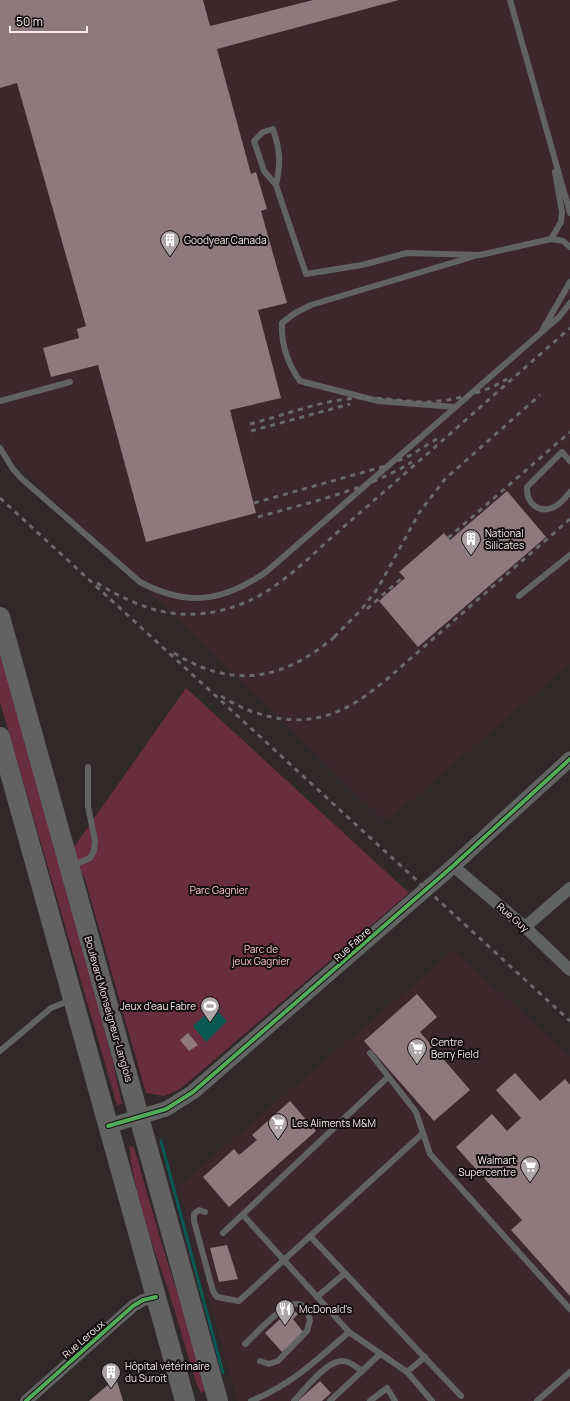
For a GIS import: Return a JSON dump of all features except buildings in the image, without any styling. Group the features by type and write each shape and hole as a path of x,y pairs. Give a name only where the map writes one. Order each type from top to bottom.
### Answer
{"highway":[{"name":"Boulevard Monseigneur-Langlois","path":"0,617 218,1401"},
{"path":"0,737 185,1401"}],"street":[{"name":"Rue Fabre","path":"108,1126 166,1110 193,1092 454,866 570,759"},
{"name":"Rue Guy","path":"454,866 525,927 570,970"},
{"path":"525,927 570,888"},
{"name":"Rue Leroux","path":"26,1401 133,1306 143,1300 156,1297"}],"lane":[{"path":"510,0 570,213"},
{"path":"276,185 280,164 278,142 273,129 263,132 254,141 264,171 276,185 306,274 362,265 407,253 480,255"},
{"path":"548,136 562,212 560,222 551,239"},
{"path":"455,407 382,402 300,381 290,367 282,334 282,323 295,313 312,305 480,255 551,239 564,242 570,247"},
{"path":"539,334 570,282"},
{"path":"0,448 12,469 140,582 174,596 199,598 236,589 266,572 558,318 570,303"},
{"path":"0,401 70,382"},
{"path":"570,461 562,452 527,487 526,495 531,503 539,509 547,509 557,505 570,492"},
{"path":"519,596 570,555"},
{"path":"70,867 90,858 94,851 95,841 88,806 88,767"},
{"path":"0,1051 51,1008 73,1000"},
{"path":"370,1053 416,1112 422,1134 430,1154 570,1309"},
{"path":"224,1233 388,1077"},
{"path":"205,1212 199,1210 194,1214 194,1221 213,1291 217,1297 239,1301 422,1134"},
{"path":"242,1215 348,1332 407,1372 432,1401"},
{"path":"310,1236 461,1396"},
{"path":"317,1298 345,1273"},
{"path":"246,1344 289,1306 296,1304 302,1305 308,1309 310,1320 307,1331 278,1361 269,1364 260,1361"},
{"path":"251,1401 259,1399 277,1390 300,1375 348,1332"},
{"path":"330,1401 380,1354"},
{"path":"407,1372 425,1357"},
{"path":"294,1401 332,1362 343,1360 349,1362 362,1371"},
{"path":"537,1401 570,1372"},
{"path":"370,1401 387,1388 395,1401"}],"shaded area":[{"path":"0,0 570,0 570,664 386,822 0,448"},
{"path":"454,950 570,1056 570,1401 237,1401 178,1186"}],"green space":[{"path":"0,648 112,1058 122,1104 117,1105 0,702"},
{"name":"Parc Gagnier","path":"186,688 409,893 180,1089 164,1096 146,1093 85,879 71,851"},
{"path":"129,1146 134,1147 160,1238 205,1381 206,1390 201,1393 197,1385 166,1283 143,1216 131,1164"}],"water":[{"name":"Jeux d'eau Fabre","path":"214,1007 227,1021 206,1042 193,1026"}],"waterway":[{"path":"161,1141 223,1373"}],"railway":[{"path":"97,583 133,602 150,608 186,614 224,610 258,596 272,588 298,568 570,328"},
{"path":"250,424 344,399 373,398 422,402 444,401 477,393 507,379"},
{"path":"334,637 361,610 378,588 419,513 445,479 540,395"},
{"path":"251,431 350,404"},
{"path":"448,538 570,432"},
{"path":"254,503 389,465 411,455 438,438"},
{"path":"258,517 317,501 356,488 375,481 412,462"},
{"path":"0,498 570,1021"},
{"path":"221,696 250,711 280,719 312,719 328,715 349,706 386,680 570,519"},
{"path":"367,609 403,577"},
{"path":"174,653 196,665 218,672 239,676 259,675 279,670 299,661 319,649 338,634"}],"cycle path":[{"path":"108,1126 166,1109 193,1092 453,866 570,759"},
{"path":"26,1401 133,1306 143,1300 156,1297"}],"place":[{"name":"Goodyear Canada","path":"170,257"},
{"name":"National Silicates","path":"471,556"},
{"name":"Jeux d'eau Fabre","path":"210,1023"},
{"name":"Centre Berry Field","path":"417,1065"},
{"name":"Les Aliments M&M","path":"278,1140"},
{"name":"Walmart Supercentre","path":"530,1183"},
{"name":"McDonald's","path":"285,1326"},
{"name":"Hôpital vétérinaire du Suroît","path":"111,1389"}],"park label":[{"name":"Parc de jeux Gagnier","path":"261,954"}]}
